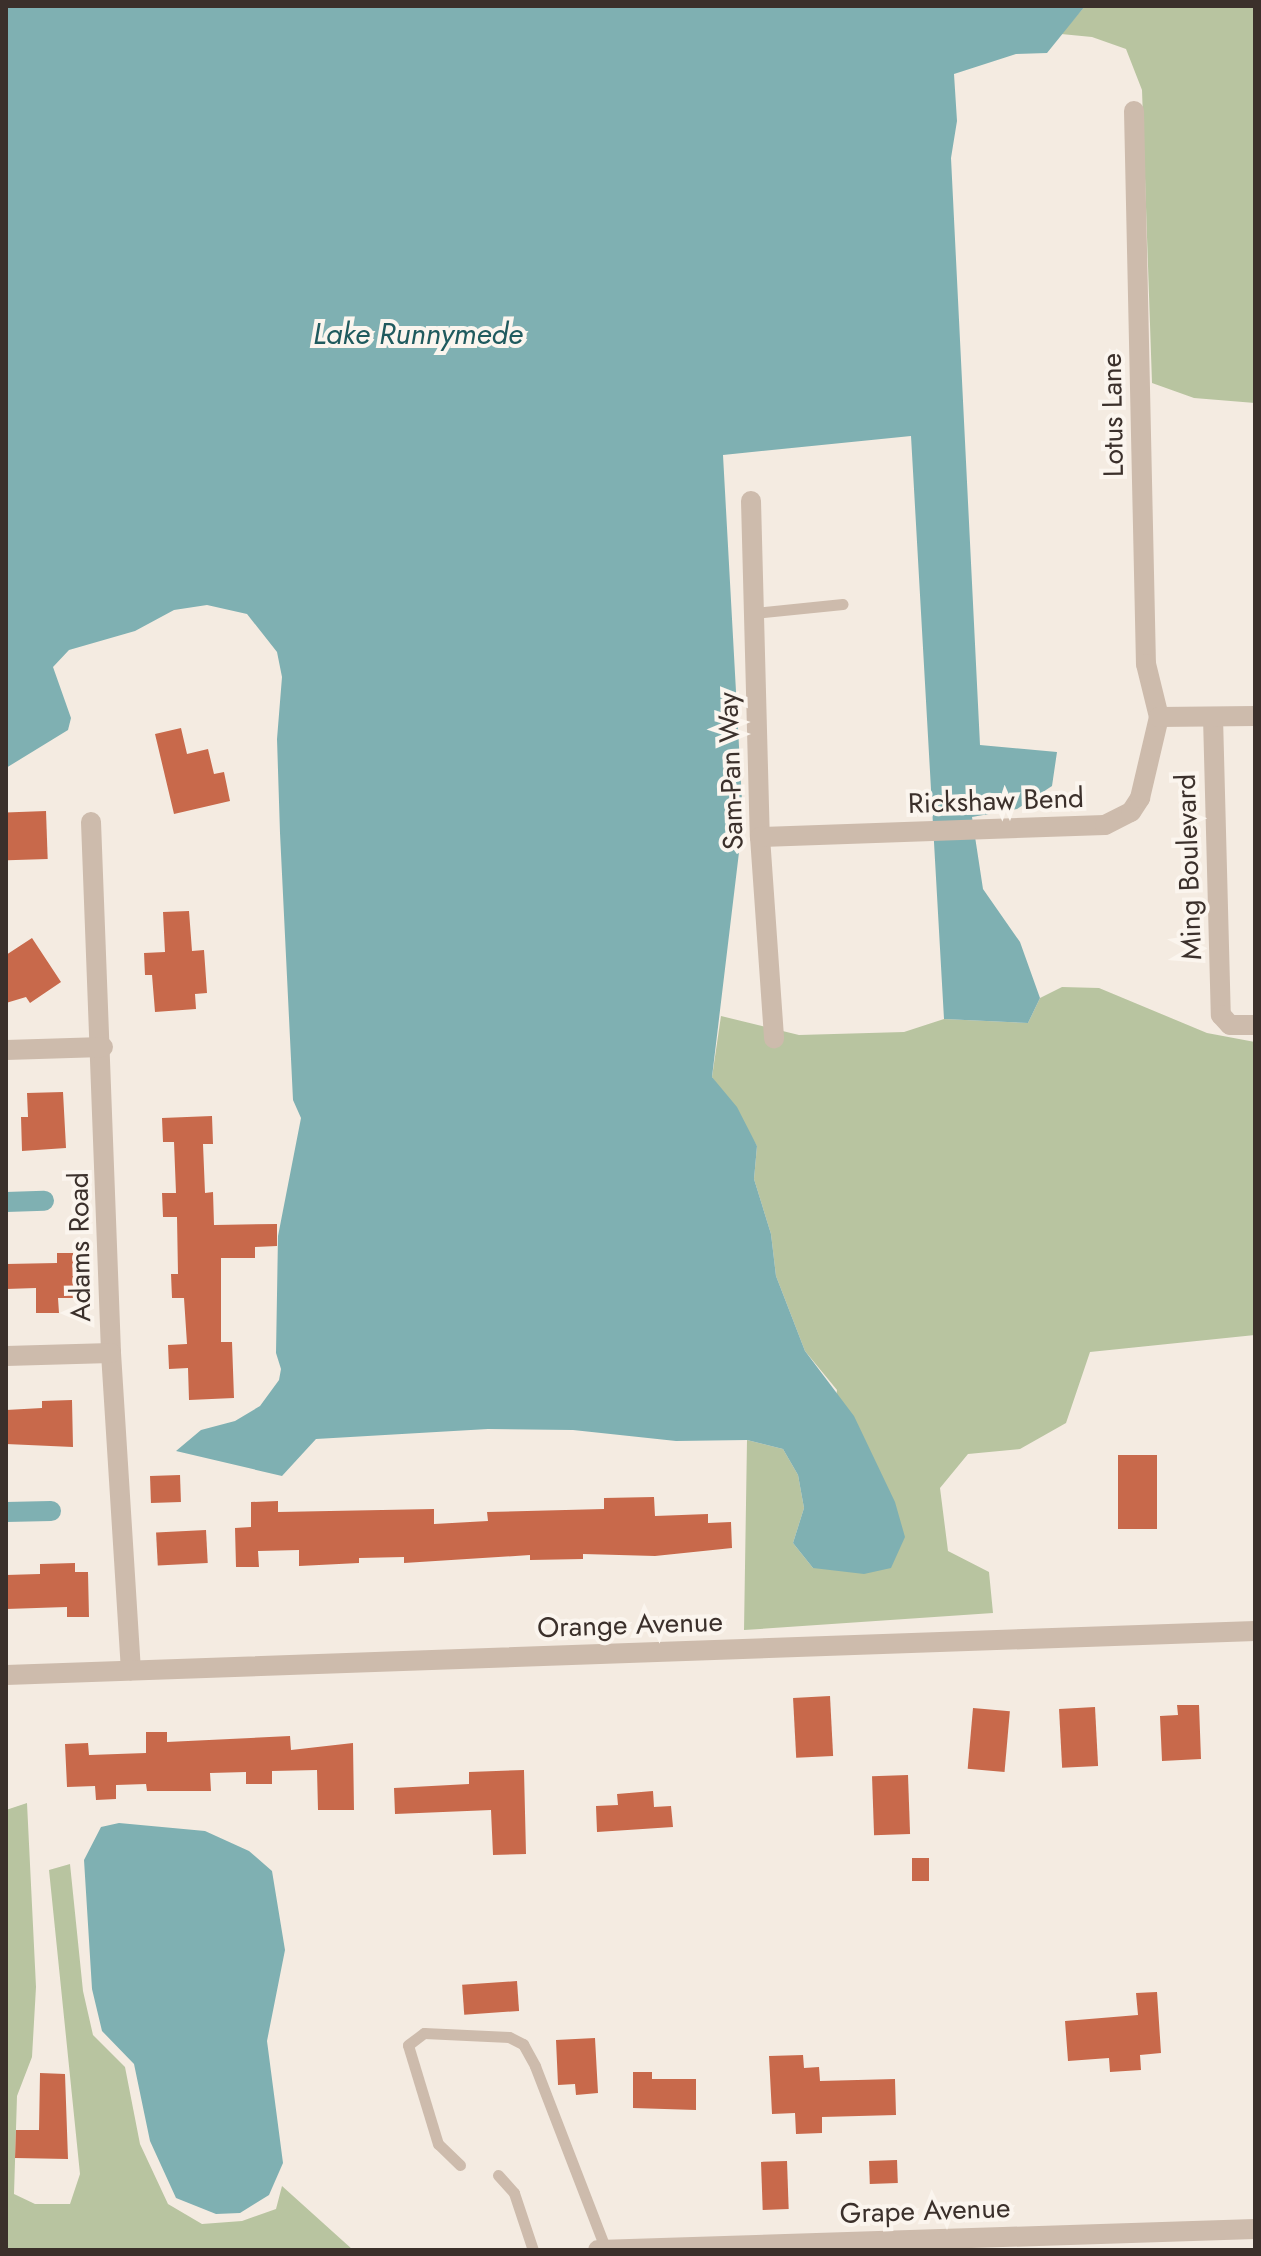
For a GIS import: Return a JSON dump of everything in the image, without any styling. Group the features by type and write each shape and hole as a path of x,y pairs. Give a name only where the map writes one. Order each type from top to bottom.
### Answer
{"street":[{"name":"Lotus Lane","path":"1134,111 1146,664 1159,717"},
{"name":"Sam-Pan Way","path":"751,501 760,837 774,1039"},
{"path":"1159,717 1255,716"},
{"name":"Rickshaw Bend","path":"760,837 1105,825 1119,820 1140,798 1159,717"},
{"name":"Ming Boulevard","path":"1213,717 1221,1015 1230,1025 1255,1025"},
{"name":"Adams Road","path":"91,822 103,1047 111,1353 131,1670"},
{"path":"6,1050 103,1047"},
{"path":"6,1356 111,1353"},
{"name":"Orange Avenue","path":"6,1675 1255,1631"},
{"name":"Grape Avenue","path":"598,2250 1255,2229"}],"lane":[{"path":"754,613 843,604"},
{"path":"460,2165 438,2144 408,2045 413,2037 424,2033 509,2037 523,2044 535,2066 606,2250"},
{"path":"498,2175 514,2193 533,2250"}],"green space":[{"path":"1085,6 1255,6 1255,403 1194,398 1152,383 1142,90 1126,49 1092,37 1061,34"},
{"path":"1062,987 1099,988 1207,1033 1255,1042 1255,1335 1090,1352 1066,1423 1020,1449 968,1454 940,1488 948,1551 989,1572 993,1613 744,1630 747,1440 783,1449 798,1475 804,1508 793,1543 813,1568 837,1390 805,1351 776,1276 771,1234 754,1179 757,1146 712,1077 721,1016 799,1035 904,1032 944,1019 1028,1023 1040,998"},
{"path":"27,1803 36,1987 32,2057 17,2096 14,2194 35,2204 70,2204 80,2174 49,1870 70,1864 83,1991 93,2035 125,2067 140,2144 168,2204 202,2224 242,2221 276,2209 282,2186 353,2250 6,2250 6,1810"}],"water":[{"name":"Lake Runnymede","path":"6,6 1085,6 1047,53 1016,54 954,74 957,121 951,158 980,745 1057,752 1052,786 1017,809 972,817 983,889 1020,942 1040,998 1028,1023 944,1019 911,436 723,455 743,819 712,1077 737,1107 757,1146 754,1179 771,1234 776,1276 805,1351 854,1416 895,1502 905,1537 891,1568 864,1574 813,1568 793,1543 804,1508 798,1475 783,1449 747,1440 676,1441 573,1430 488,1429 316,1439 282,1476 176,1451 201,1430 235,1421 260,1406 279,1380 281,1369 276,1353 278,1236 301,1118 293,1100 280,833 277,739 282,677 277,652 247,614 207,605 174,610 135,631 69,650 53,667 71,718 68,730 6,768"},
{"path":"119,1823 205,1831 249,1851 272,1871 285,1950 267,2041 283,2163 269,2195 240,2213 216,2214 176,2198 150,2141 134,2064 102,2031 92,1989 84,1860 101,1827"}],"building":[{"path":"181,728 187,754 208,749 214,774 224,772 230,801 174,814 155,734"},
{"path":"46,811 48,859 8,860 6,812"},
{"path":"189,911 192,951 204,950 207,993 195,994 196,1009 155,1012 152,975 145,975 144,953 165,952 163,912"},
{"path":"32,938 61,982 30,1003 26,997 6,1003 6,955"},
{"path":"63,1092 66,1148 22,1151 21,1117 28,1117 27,1093"},
{"path":"212,1116 213,1144 203,1144 205,1193 213,1192 214,1225 277,1224 277,1246 255,1247 255,1258 221,1258 221,1342 232,1342 234,1398 189,1400 188,1368 169,1369 168,1345 187,1344 184,1298 172,1298 171,1274 178,1274 177,1217 163,1217 162,1193 176,1193 174,1142 163,1142 162,1118"},
{"path":"57,1253 73,1253 74,1298 58,1298 59,1313 36,1313 36,1288 6,1289 6,1264 57,1263"},
{"path":"72,1400 73,1447 6,1444 6,1410 42,1408 42,1401"},
{"path":"1118,1455 1157,1455 1157,1529 1118,1529"},
{"path":"180,1475 181,1502 151,1503 150,1476"},
{"path":"654,1497 655,1516 708,1514 708,1523 731,1522 732,1548 655,1556 583,1554 583,1559 530,1560 530,1555 404,1563 404,1557 359,1558 359,1563 299,1566 299,1550 258,1551 259,1567 236,1567 235,1528 251,1527 251,1502 278,1501 278,1512 434,1509 434,1524 488,1521 487,1512 604,1509 604,1498"},
{"path":"206,1530 208,1563 158,1566 156,1533"},
{"path":"75,1563 75,1572 88,1572 89,1617 67,1617 67,1607 6,1609 6,1575 40,1574 40,1564"},
{"path":"830,1696 833,1756 796,1758 793,1698"},
{"path":"1177,1705 1199,1705 1201,1759 1162,1761 1160,1716 1178,1715"},
{"path":"1095,1707 1098,1766 1062,1768 1059,1709"},
{"path":"973,1708 1010,1711 1005,1772 968,1769"},
{"path":"146,1732 167,1732 167,1742 290,1736 291,1750 353,1743 354,1810 318,1810 317,1770 272,1771 272,1784 246,1784 246,1772 210,1773 211,1791 147,1791 146,1784 116,1785 116,1799 96,1800 95,1786 67,1787 65,1744 88,1743 89,1755 146,1753"},
{"path":"524,1770 526,1854 493,1855 491,1810 395,1814 394,1788 469,1784 469,1772"},
{"path":"908,1775 910,1834 874,1835 872,1776"},
{"path":"653,1791 654,1807 671,1806 673,1827 597,1832 596,1806 618,1805 617,1794"},
{"path":"912,1858 929,1858 929,1881 912,1881"},
{"path":"517,1981 519,2011 464,2015 462,1985"},
{"path":"1157,1992 1161,2053 1140,2055 1141,2070 1110,2072 1109,2058 1068,2061 1065,2021 1138,2015 1136,1993"},
{"path":"595,2038 598,2093 576,2095 575,2084 558,2085 556,2040"},
{"path":"803,2055 804,2068 819,2067 820,2081 895,2079 896,2115 822,2117 822,2133 796,2134 795,2113 772,2114 769,2056"},
{"path":"633,2072 652,2072 652,2079 696,2079 696,2110 633,2108"},
{"path":"40,2073 65,2074 68,2159 15,2158 16,2130 39,2130"},
{"path":"897,2160 898,2183 870,2184 869,2161"},
{"path":"787,2161 789,2209 763,2210 761,2162"}],"waterway":[{"path":"6,1202 44,1201"},
{"path":"6,1512 51,1511"}]}
